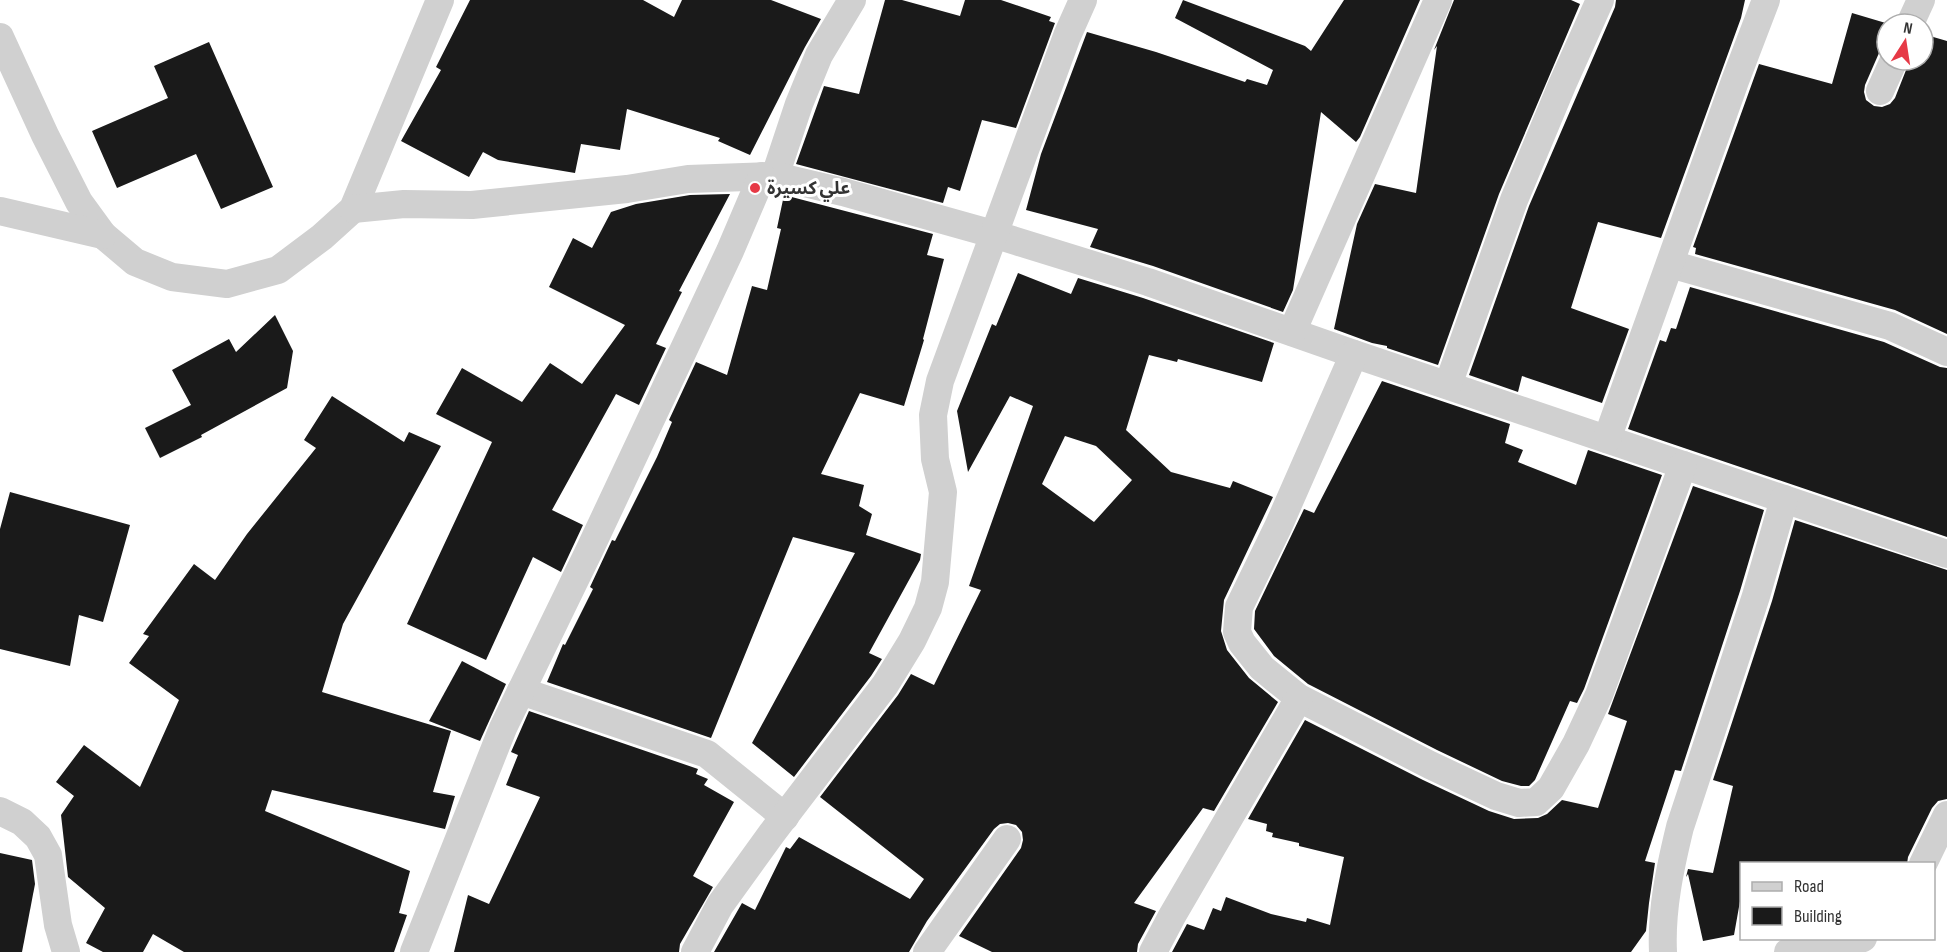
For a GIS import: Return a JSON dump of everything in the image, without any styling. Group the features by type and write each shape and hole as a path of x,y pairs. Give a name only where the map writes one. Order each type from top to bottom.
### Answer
{"street":[{"path":"0,37 79,202 103,235 135,262 172,277 227,284 278,270 322,237 353,209 440,0"},
{"path":"414,952 495,748 521,691 730,251 769,176 819,56 852,0"},
{"path":"695,952 720,905 885,685 912,641 928,608 935,582 943,492 935,459 933,415 940,381 1067,36 1083,0"},
{"path":"1292,332 1438,0"},
{"path":"1448,386 1514,200 1600,0"},
{"path":"1607,439 1734,81 1766,0"},
{"path":"1880,91 1889,72"},
{"path":"353,209 404,204 472,205 627,189 688,179 769,176 843,192 993,234 1148,282 1947,554"},
{"path":"0,211 103,235"},
{"path":"1670,264 1890,326 1947,352"},
{"path":"1354,354 1278,527 1239,607 1237,632 1242,643 1262,668 1299,698 1496,796 1519,803 1536,802 1551,788 1576,744 1599,695 1683,465"},
{"path":"1663,952 1665,907 1680,827 1756,596 1784,499"},
{"path":"521,691 707,754 785,817"},
{"path":"1153,952 1299,698"},
{"path":"0,811 22,822 38,837 48,855 58,925 66,952"},
{"path":"1924,862 1947,815"},
{"path":"927,952 1007,838"},
{"path":"1788,952 1860,940"}],"building":[{"path":"470,0 643,0 674,17 682,0 771,0 821,19 750,155 718,141 720,138 627,109 620,150 581,144 575,173 498,160 483,152 469,177 401,141 441,70 436,67"},
{"path":"885,0 902,0 960,16 965,0 1001,0 1051,17 1049,21 1055,23 1016,128 982,120 960,191 948,187 943,203 796,164 824,86 859,94"},
{"path":"1183,0 1305,46 1311,51 1344,0 1420,0 1356,142 1321,112 1293,290 1283,312 1153,266 1090,247 1098,229 1026,210 1041,154 1087,32 1245,82 1247,79 1267,85 1273,70 1175,18"},
{"path":"1454,0 1571,0 1580,4 1499,194 1438,365 1334,329 1357,224 1375,184 1416,193 1437,46 1434,50"},
{"path":"1616,0 1745,0 1741,18 1661,238 1598,222 1571,308 1629,329 1602,403 1522,376 1518,392 1469,375 1529,206 1615,7"},
{"path":"1852,13 1875,20 1875,62 1864,92 1866,100 1874,106 1882,107 1890,104 1895,98 1905,72 1935,72 1935,38 1947,41 1947,334 1895,310 1695,254 1696,248 1693,247 1759,64 1832,84"},
{"path":"209,42 273,187 221,209 196,154 117,188 92,131 168,98 154,66"},
{"path":"730,194 679,291 682,292 656,344 666,348 639,405 616,394 552,510 583,525 561,572 533,557 486,660 407,624 492,442 436,414 462,368 522,402 550,363 582,384 625,325 549,287 573,238 592,248 611,212 636,204 690,195"},
{"path":"784,195 933,234 927,255 944,259 924,340 904,406 860,393 821,474 864,485 859,506 872,514 866,535 921,554 920,560 869,653 882,659 794,777 752,743 855,553 793,537 711,738 547,682 563,644 565,645 593,589 590,587 612,540 615,541 657,457 672,422 669,420 696,362 727,375 752,286 767,290 781,229 777,228"},
{"path":"1018,273 1071,294 1078,278 1274,343 1262,382 1178,359 1177,362 1149,355 1126,430 1171,472 1230,488 1233,481 1273,497 1224,600 1221,631 1227,650 1249,678 1278,702 1214,811 1203,808 1134,903 1156,911 1138,944 1137,952 992,952 959,936 1021,848 1022,832 1016,825 1008,823 1000,824 994,829 927,921 909,952 714,952 742,903 755,910 786,847 790,849 799,837 910,899 924,879 820,797 898,695 911,674 934,685 981,590 969,586 1033,406 1010,396 968,472 957,411 992,324 996,326","holes":["1065,436 1096,446 1132,480 1094,522 1042,484"]},
{"path":"1690,287 1884,342 1947,368 1947,537 1628,429 1660,340 1666,342 1671,328 1676,329"},
{"path":"275,315 293,351 287,388 201,435 202,437 160,458 145,428 191,405 172,370 229,339 236,352"},
{"path":"1382,381 1510,424 1505,443 1523,450 1518,462 1576,485 1588,450 1662,475 1584,689 1577,703 1570,701 1535,780 1529,786 1502,781 1308,684 1274,656 1254,629 1255,611 1304,509 1314,513"},
{"path":"332,396 404,442 409,432 441,446 343,624 322,692 451,731 433,792 455,796 445,829 272,790 265,811 410,871 399,913 407,915 394,952 184,952 153,934 143,952 103,952 86,943 105,908 68,877 61,815 74,796 56,782 84,745 140,787 179,700 129,663 149,636 143,634 194,564 215,580 247,534 316,448 304,440"},
{"path":"1693,486 1764,510 1681,771 1675,770 1645,861 1655,863 1646,931 1631,952 1172,952 1187,924 1204,930 1213,908 1221,911 1226,897 1271,914 1306,922 1307,918 1330,925 1344,857 1272,837 1273,833 1266,831 1267,824 1248,819 1305,720 1423,780 1489,811 1514,819 1538,818 1547,814 1562,800 1598,808 1627,721 1608,714"},
{"path":"10,492 130,525 103,622 79,615 70,666 0,649 0,529"},
{"path":"1795,520 1947,570 1947,799 1938,801 1932,808 1907,862 1740,862 1740,901 1734,935 1703,941 1688,874 1686,877 1688,869 1713,873 1733,786 1713,780 1772,601"},
{"path":"462,661 506,684 480,741 429,721"},
{"path":"529,711 698,769 696,774 708,779 704,785 734,802 693,876 713,887 680,944 679,952 454,952 468,895 489,904 540,797 506,785 518,755 511,752"},
{"path":"0,853 32,860 35,884 22,952 0,952"}],"place":[{"name":"علي كسيرة","path":"755,188"}]}
